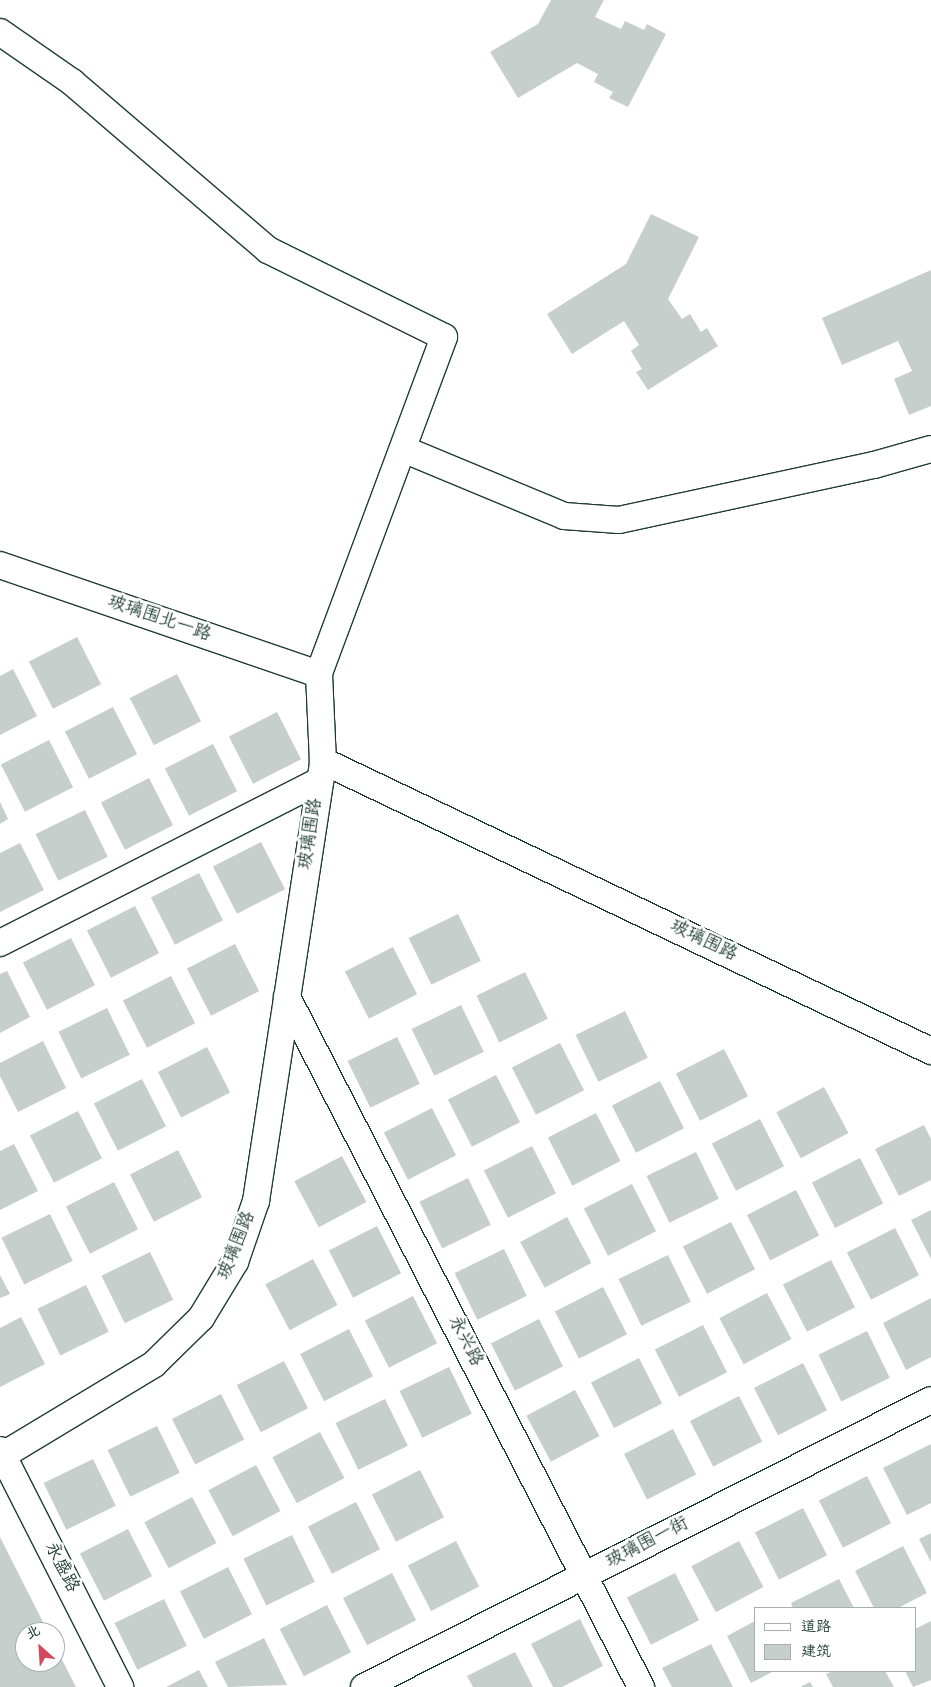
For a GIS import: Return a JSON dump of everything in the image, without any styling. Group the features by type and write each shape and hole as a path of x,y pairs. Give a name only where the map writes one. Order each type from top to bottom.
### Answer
{"street":[{"path":"0,32 72,82 268,250 444,337 319,674 322,771 0,943"},
{"path":"403,449 564,516 619,520 874,465 931,448"},
{"name":"玻璃围北一路","path":"0,565 319,674"},
{"name":"玻璃围路","path":"1,1454 154,1364 200,1318 219,1291 244,1240 256,1201 322,771 931,1051"},
{"name":"永兴路","path":"287,997 641,1687"},
{"name":"玻璃围一街","path":"364,1687 931,1400"},
{"name":"永盛路","path":"1,1454 120,1687"}],"building":[{"path":"551,0 604,0 595,17 621,29 625,21 644,30 647,24 666,34 628,107 609,98 613,92 594,82 598,74 577,63 518,98 490,52 538,24"},
{"path":"651,214 699,237 668,299 682,319 690,314 701,332 707,328 718,346 648,390 636,372 642,369 631,351 639,345 624,321 572,354 547,314 626,264"},
{"path":"931,270 931,406 909,415 894,379 912,371 898,341 842,365 822,318"},
{"path":"77,637 101,684 53,709 29,662"},
{"path":"13,669 37,716 0,735 0,676"},
{"path":"177,674 201,721 154,745 130,698"},
{"path":"113,707 137,754 89,779 65,732"},
{"path":"277,712 301,759 253,784 229,737"},
{"path":"49,740 73,787 25,812 1,765"},
{"path":"213,744 237,791 189,816 165,769"},
{"path":"149,778 173,825 125,850 101,803"},
{"path":"0,802 8,819 0,824"},
{"path":"85,810 108,857 58,881 36,834"},
{"path":"261,842 285,889 237,914 213,867"},
{"path":"20,843 44,890 0,912 0,853"},
{"path":"199,873 223,920 175,945 151,898"},
{"path":"135,906 159,953 111,978 87,931"},
{"path":"458,914 481,961 431,985 409,938"},
{"path":"71,938 95,985 47,1010 23,963"},
{"path":"235,944 259,991 211,1016 187,969"},
{"path":"393,947 417,994 369,1019 345,972"},
{"path":"7,971 30,1017 0,1033 0,974"},
{"path":"525,972 548,1019 499,1042 476,996"},
{"path":"171,976 195,1023 147,1048 123,1001"},
{"path":"461,1005 484,1052 434,1076 412,1029"},
{"path":"107,1008 130,1055 81,1078 58,1032"},
{"path":"625,1011 648,1058 598,1082 576,1035"},
{"path":"397,1037 420,1084 370,1108 348,1061"},
{"path":"43,1041 66,1088 18,1112 0,1076 0,1063"},
{"path":"560,1043 584,1090 536,1115 512,1068"},
{"path":"207,1047 230,1092 181,1117 158,1072"},
{"path":"724,1049 748,1096 700,1121 676,1074"},
{"path":"496,1075 520,1122 472,1147 448,1100"},
{"path":"142,1079 166,1126 118,1151 94,1104"},
{"path":"660,1081 684,1128 636,1153 612,1106"},
{"path":"824,1087 848,1133 801,1158 776,1112"},
{"path":"432,1108 456,1155 408,1180 384,1133"},
{"path":"78,1111 102,1158 54,1183 30,1136"},
{"path":"596,1113 621,1161 572,1186 548,1138"},
{"path":"760,1119 784,1166 736,1191 712,1144"},
{"path":"924,1125 931,1139 931,1180 899,1196 875,1149"},
{"path":"14,1144 38,1191 0,1210 0,1151"},
{"path":"532,1146 556,1193 508,1218 484,1171"},
{"path":"178,1150 202,1197 154,1222 130,1175"},
{"path":"696,1152 719,1199 669,1223 647,1176"},
{"path":"342,1156 366,1202 319,1227 294,1181"},
{"path":"860,1158 883,1203 835,1228 812,1183"},
{"path":"468,1178 491,1225 442,1248 419,1202"},
{"path":"114,1182 138,1229 90,1254 66,1207"},
{"path":"632,1184 656,1231 608,1256 584,1209"},
{"path":"796,1190 819,1235 770,1260 747,1215"},
{"path":"931,1210 931,1259 911,1220"},
{"path":"50,1214 73,1261 24,1284 1,1238"},
{"path":"567,1217 591,1263 545,1288 520,1242"},
{"path":"731,1222 755,1269 707,1294 683,1247"},
{"path":"377,1226 401,1273 353,1298 329,1251"},
{"path":"895,1228 919,1275 871,1300 847,1253"},
{"path":"504,1249 527,1296 477,1320 455,1273"},
{"path":"150,1252 173,1300 125,1323 101,1276"},
{"path":"668,1255 691,1302 641,1326 619,1279"},
{"path":"313,1259 337,1305 290,1330 265,1284"},
{"path":"831,1260 855,1307 807,1332 783,1285"},
{"path":"0,1275 10,1294 0,1298"},
{"path":"86,1285 109,1332 60,1355 37,1309"},
{"path":"603,1287 627,1334 579,1359 555,1312"},
{"path":"767,1293 791,1339 744,1364 719,1318"},
{"path":"413,1296 437,1343 389,1368 365,1321"},
{"path":"931,1298 931,1357 906,1370 883,1323"},
{"path":"21,1317 45,1364 0,1387 0,1328"},
{"path":"539,1319 563,1366 515,1391 491,1344"},
{"path":"703,1325 727,1372 679,1397 655,1350"},
{"path":"349,1329 373,1376 324,1401 300,1354"},
{"path":"867,1331 890,1378 841,1401 818,1355"},
{"path":"639,1358 662,1403 614,1428 591,1383"},
{"path":"284,1361 308,1408 261,1432 237,1385"},
{"path":"803,1363 827,1410 778,1435 754,1388"},
{"path":"449,1367 472,1414 422,1438 400,1391"},
{"path":"575,1390 599,1436 551,1462 526,1416"},
{"path":"221,1394 244,1439 195,1464 172,1419"},
{"path":"739,1396 762,1441 713,1466 690,1421"},
{"path":"385,1399 408,1446 358,1470 336,1423"},
{"path":"157,1426 180,1473 130,1497 108,1450"},
{"path":"673,1429 696,1474 647,1499 624,1454"},
{"path":"320,1432 344,1478 297,1503 272,1457"},
{"path":"931,1444 931,1503 907,1515 883,1468"},
{"path":"93,1459 116,1506 66,1530 44,1483"},
{"path":"256,1465 280,1511 233,1536 208,1490"},
{"path":"420,1470 444,1517 396,1542 372,1495"},
{"path":"867,1476 891,1523 843,1548 819,1501"},
{"path":"192,1497 216,1543 169,1568 144,1522"},
{"path":"356,1502 380,1549 332,1574 308,1527"},
{"path":"803,1508 827,1555 779,1580 755,1533"},
{"path":"128,1529 152,1576 104,1601 80,1554"},
{"path":"931,1533 931,1562 919,1539"},
{"path":"292,1535 315,1582 266,1605 243,1559"},
{"path":"0,1537 43,1622 15,1622 15,1672 65,1672 65,1666 76,1687 0,1687"},
{"path":"456,1541 479,1586 431,1611 408,1566"},
{"path":"739,1541 763,1587 716,1612 691,1566"},
{"path":"903,1546 927,1593 900,1607 873,1607 855,1571"},
{"path":"228,1567 252,1614 204,1639 180,1592"},
{"path":"392,1573 416,1620 367,1645 343,1598"},
{"path":"675,1573 699,1620 651,1645 627,1598"},
{"path":"839,1579 853,1607 793,1607 791,1603"},
{"path":"164,1599 187,1646 137,1670 115,1623"},
{"path":"327,1605 351,1652 304,1676 280,1629"},
{"path":"580,1619 603,1666 562,1687 553,1687 531,1644"},
{"path":"931,1621 931,1680 913,1687 906,1672 916,1672 916,1628"},
{"path":"754,1622 754,1672 772,1672 751,1683 727,1636"},
{"path":"264,1638 287,1685 228,1687 215,1662"},
{"path":"711,1644 733,1687 672,1687 662,1668"},
{"path":"515,1652 533,1687 473,1687 467,1676"},
{"path":"199,1670 208,1687 166,1687"},
{"path":"831,1672 886,1672 894,1687 833,1687 826,1674"},
{"path":"810,1682 813,1687 800,1687"}]}
